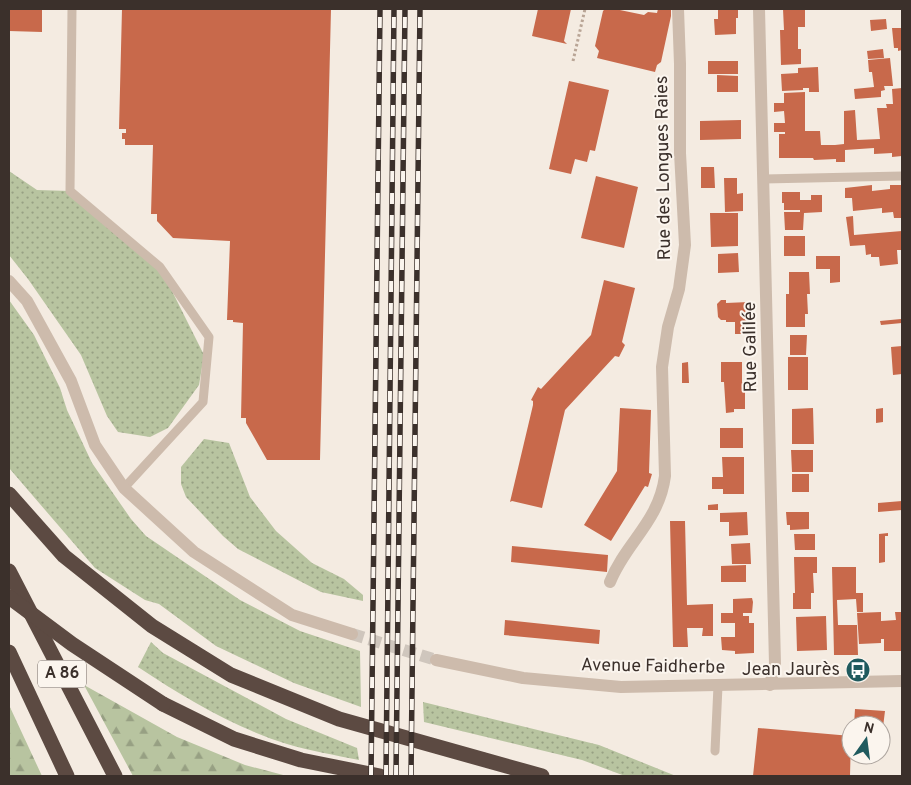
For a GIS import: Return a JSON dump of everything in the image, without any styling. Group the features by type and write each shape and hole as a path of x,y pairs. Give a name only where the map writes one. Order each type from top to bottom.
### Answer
{"highway":[{"path":"9,494 64,556 152,626 231,675 339,720 542,776"},
{"name":"A 86","path":"9,571 115,776"},
{"path":"9,597 72,644 163,704 242,741 301,760 380,776"},
{"name":"A 86","path":"9,652 67,776"}],"street":[{"name":"Rue des Longues Raies","path":"610,582 623,556 652,517 664,490 666,457 662,367 668,327 680,289 684,259 678,9"},
{"name":"Rue Galilée","path":"759,9 775,664 770,685"},
{"path":"9,281 32,309 71,381 95,445 124,488 194,552 292,615 352,634"},
{"name":"Avenue Faidherbe","path":"436,660 523,678 611,686 718,686 902,681"}],"lane":[{"path":"72,9 70,192 160,267 209,337 203,402 124,488"},
{"path":"764,179 902,176"},
{"path":"715,751 718,686"}],"path":[{"path":"573,61 585,9"}],"green space":[{"path":"9,171 37,190 70,191 160,267 204,355 199,385 168,428 150,437 118,432 107,416 81,355 9,255"},
{"path":"9,300 34,335 60,388 67,410 92,463 131,519 146,536 240,600 300,631 360,651 361,707 294,683 216,646 159,604 145,600 95,568 9,468"},
{"path":"204,439 229,443 250,497 276,531 312,563 344,579 363,595 363,601 321,592 238,549 223,536 186,497 181,484 181,467"},
{"path":"151,642 163,653 286,719 357,748 359,760 305,749 267,737 192,701 138,667"},
{"path":"84,685 177,737 245,765 287,776 133,776"},
{"path":"423,702 599,745 676,776 625,776 582,760 424,722"},
{"path":"9,705 42,776 9,776"}],"building":[{"path":"9,9 42,9 42,32 9,31"},
{"path":"122,9 331,9 320,460 267,460 246,423 246,418 241,418 243,323 227,320 230,241 173,238 157,221 157,214 151,214 153,145 125,145 122,133 126,133 126,129 119,129"},
{"path":"538,9 571,9 564,41 567,44 532,36"},
{"path":"605,9 615,9 644,15 648,12 657,13 658,9 671,9 661,62 657,65 655,72 597,58 599,51 595,46"},
{"path":"718,9 738,9 736,34 715,35 714,19 718,19"},
{"path":"783,9 805,9 805,27 798,27 798,49 801,49 801,64 781,65 780,30 784,30"},
{"path":"886,19 887,29 871,31 870,20"},
{"path":"892,28 902,28 902,50 898,51 898,48 894,48"},
{"path":"883,49 884,58 868,59 867,51"},
{"path":"890,58 893,86 884,86 885,90 881,91 881,97 855,99 854,89 874,87 872,72 869,72 868,60"},
{"path":"708,61 738,61 738,74 708,74"},
{"path":"818,67 819,92 809,92 809,88 782,91 781,74 798,73 798,68"},
{"path":"717,75 738,76 738,92 717,92"},
{"path":"569,81 609,90 595,151 590,150 587,162 575,159 571,174 549,169"},
{"path":"902,88 902,156 892,157 892,153 874,154 874,148 845,150 845,162 836,162 836,159 779,158 779,134 785,134 785,132 774,132 774,123 785,123 784,111 774,112 774,103 784,103 784,93 805,92 805,131 820,131 821,145 835,145 844,144 844,111 855,110 857,140 880,139 877,108 887,108 886,104 893,104 892,89"},
{"path":"741,120 741,139 700,140 700,121"},
{"path":"701,167 714,167 715,188 701,188"},
{"path":"596,176 638,187 624,248 581,238"},
{"path":"724,178 737,178 737,194 743,193 743,211 725,212"},
{"path":"872,185 872,191 890,189 890,185 902,185 902,218 894,218 893,212 882,213 882,208 853,211 852,198 845,198 845,188"},
{"path":"782,192 800,192 800,200 811,200 811,195 822,195 822,212 804,213 803,230 785,230 784,212 800,212 800,210 784,210"},
{"path":"710,213 738,213 738,246 711,247"},
{"path":"853,216 854,235 902,231 902,250 897,250 898,264 880,266 879,257 871,257 871,254 866,255 865,245 850,246 846,217"},
{"path":"784,236 805,236 805,256 784,256"},
{"path":"738,253 739,272 718,273 718,254"},
{"path":"816,256 840,256 840,282 830,283 830,269 816,269"},
{"path":"789,272 809,272 810,294 807,294 808,314 805,314 805,327 786,327 786,294 789,294"},
{"path":"604,280 635,288 622,342 625,345 619,357 615,356 565,410 542,508 510,502 533,405 531,400 538,387 541,389 591,335"},
{"path":"721,300 726,300 726,303 749,302 751,334 735,334 735,322 726,322 726,320 721,320 718,317 717,304"},
{"path":"901,319 902,323 881,325 880,321"},
{"path":"790,335 807,335 806,355 790,355"},
{"path":"902,346 902,374 893,375 891,347"},
{"path":"788,357 808,357 808,390 788,390"},
{"path":"688,362 689,383 682,383 682,363"},
{"path":"721,362 742,362 742,382 752,382 753,391 745,391 745,409 734,409 734,412 726,413 724,382 721,382"},
{"path":"620,408 651,410 649,473 652,474 648,487 645,486 611,541 584,525 617,471"},
{"path":"813,408 814,444 792,444 792,409"},
{"path":"883,408 883,422 876,423 876,409"},
{"path":"720,428 743,428 743,448 720,448"},
{"path":"791,450 813,450 813,472 792,472"},
{"path":"722,457 744,457 744,494 723,494 723,489 712,489 712,477 723,477"},
{"path":"792,474 809,474 809,492 792,492"},
{"path":"902,501 902,510 878,512 878,503"},
{"path":"718,504 718,510 708,510 708,505"},
{"path":"747,512 748,535 729,536 729,522 720,522 720,513"},
{"path":"786,512 809,512 809,529 790,530 790,525 787,525"},
{"path":"670,521 685,521 687,605 713,604 713,636 702,636 703,628 687,628 688,647 673,647"},
{"path":"888,533 888,536 885,536 885,562 879,563 879,534"},
{"path":"794,534 815,534 815,550 795,550"},
{"path":"750,543 751,564 732,564 731,544"},
{"path":"512,546 608,555 607,572 511,562"},
{"path":"794,557 817,557 817,573 813,573 814,593 811,593 811,609 793,609 793,593 795,593"},
{"path":"746,565 746,582 721,582 721,566"},
{"path":"832,567 856,567 856,593 863,593 863,612 857,612 856,599 837,600 838,625 857,625 858,655 834,655"},
{"path":"752,598 752,613 743,613 743,616 749,616 749,623 754,623 754,653 735,654 735,651 722,650 721,637 735,637 735,623 721,623 721,613 733,613 733,599"},
{"path":"881,612 881,621 896,620 895,612 901,612 902,651 884,651 884,639 881,639 881,643 859,644 857,613"},
{"path":"826,616 827,650 797,651 796,617"},
{"path":"505,620 600,630 599,644 504,635"},
{"path":"855,709 885,711 884,715 855,715"},
{"path":"758,728 841,735 841,765 850,765 850,776 753,776"}],"tunnel":[{"path":"352,634 436,660"}],"railway":[{"path":"371,776 380,9"},
{"path":"386,776 394,9"},
{"path":"396,776 405,9"},
{"path":"411,776 420,9"}],"place":[{"name":"Jean Jaurès","path":"858,670"}]}
